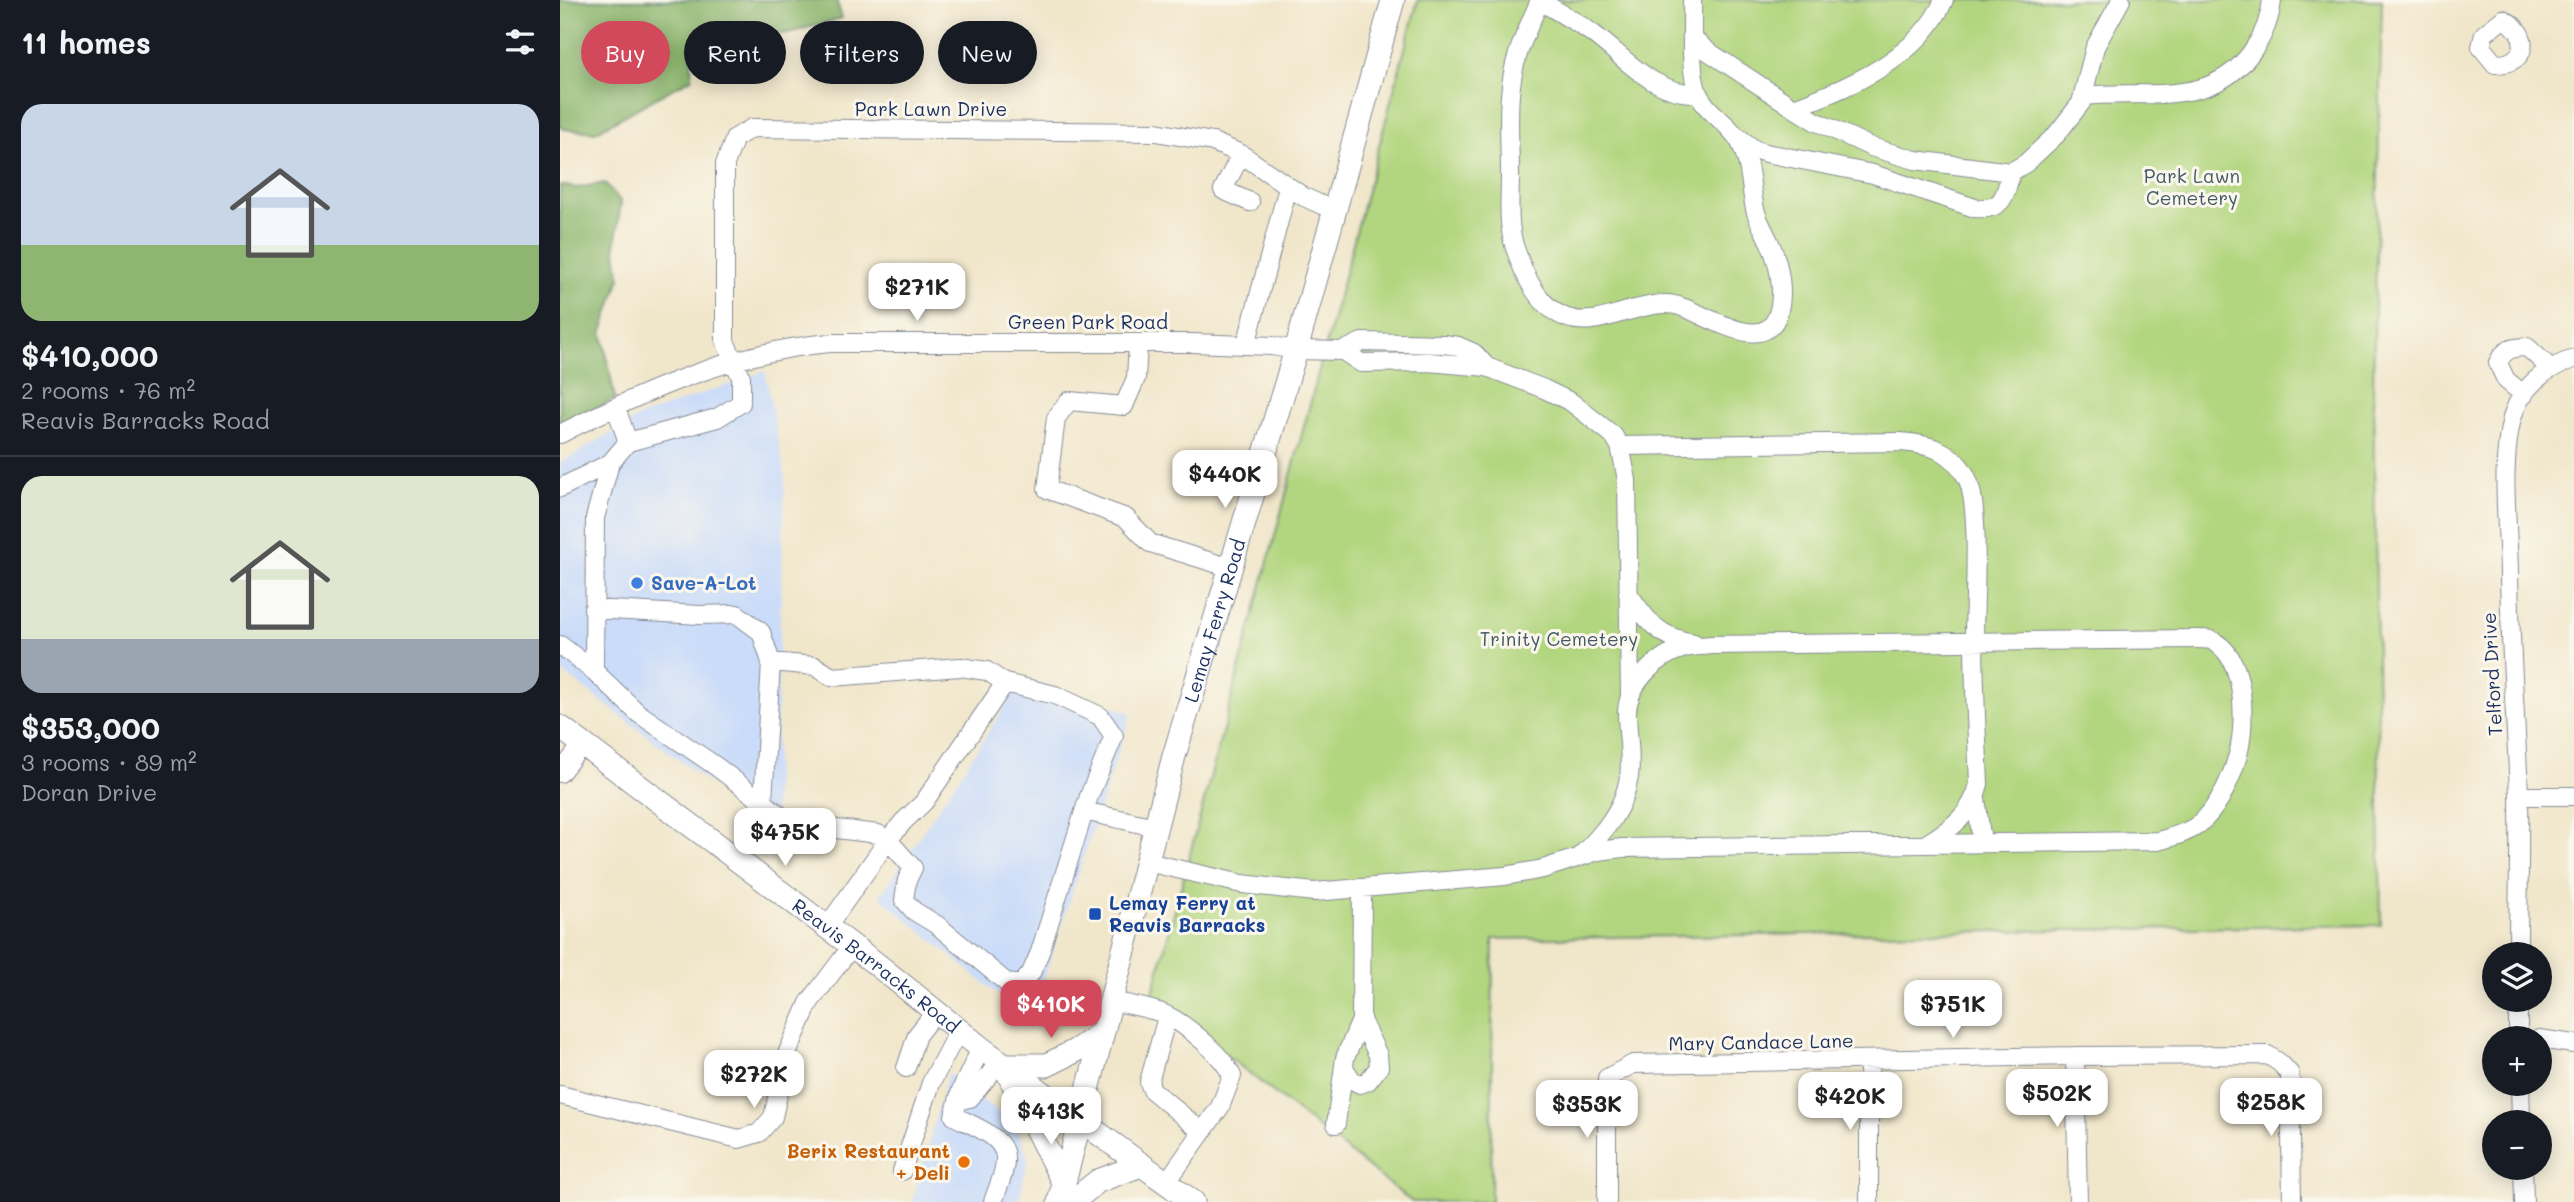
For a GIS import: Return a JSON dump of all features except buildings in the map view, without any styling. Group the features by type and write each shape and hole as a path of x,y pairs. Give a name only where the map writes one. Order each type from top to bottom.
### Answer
{"main road":[{"name":"Lemay Ferry Road","path":"1065,1196 1080,1121 1155,827 1296,350 1393,0"},
{"name":"Reavis Barracks Road","path":"560,727 852,946 1002,1064 1193,1202"},
{"path":"1103,1032 1068,1056 1047,1065 1002,1064 1065,1196 1141,1165"}],"street":[{"path":"1699,93 1685,94 1663,88 1590,32 1540,0 1517,55 1510,103 1510,221 1514,245 1523,269 1539,298 1558,316 1572,320 1592,320 1657,304 1676,305 1744,332 1757,333 1767,329 1776,321 1781,296 1777,264 1755,210 1747,160 1735,135"},
{"path":"1692,0 1693,64 1703,103 1735,135 1754,149 1873,174 1975,208 1987,209 2001,201 2006,193 2011,172"},
{"path":"1794,108 1869,75 1900,54 1924,33 1937,17 1944,0"},
{"path":"1693,38 1706,50 1794,108 1848,136 1892,154 1942,164 2011,172 2026,163 2070,120 2083,96 2095,47 2121,0"},
{"path":"2083,96 2193,91 2212,86 2234,74 2253,50 2269,19 2272,0"},
{"path":"2503,19 2504,0"},
{"name":"Park Lawn Drive","path":"628,442 717,418 741,403 741,377 725,341 725,164 735,138 752,128 1156,132 1213,142 1241,154 1288,187 1335,211"},
{"path":"1241,154 1223,190 1250,202"},
{"path":"1246,345 1288,187"},
{"name":"Green Park Road","path":"560,434 616,408 733,361 779,349 830,343 1138,343 1272,346 1296,350 1343,351 1361,363 1428,362 1487,367 1571,402 1613,435 1620,446"},
{"path":"1138,343 1136,378 1124,406 1069,401 1055,418 1047,489 1126,518 1150,543 1231,568"},
{"path":"2524,395 2506,380 2498,363 2501,355 2512,347 2527,347 2550,368"},
{"name":"Telford Drive","path":"2518,942 2519,796 2509,609 2507,462 2512,416 2524,395 2537,378 2550,368 2574,359"},
{"path":"560,488 610,463 628,442 616,408"},
{"path":"1578,857 1611,823 1630,776 1627,709 1630,697 1627,480 1620,446 1900,442 1928,445 1941,450 1958,463 1968,479 1974,502 1974,642 1979,784 1976,798 1982,843"},
{"path":"594,671 595,518 610,463"},
{"path":"1628,593 1646,618 1669,638 1712,645"},
{"path":"593,609 700,615 737,614 761,632 771,662 763,802"},
{"path":"1147,862 1242,884 1314,892 1505,876 1622,848 2158,841 2198,825 2223,791 2238,753 2241,689 2229,657 2211,640 1712,645 1685,648 1664,656 1646,671 1630,697"},
{"path":"560,645 594,671 638,713 718,766 785,819 811,826 878,834 888,840 913,867 906,880 904,900 914,911 937,925 1007,983 1021,985 1031,973 1040,952 1084,811 1114,736 1100,716 1055,695 1005,683 987,671 960,667 832,677 815,666 771,662"},
{"path":"827,927 888,840 903,821 924,802 1005,683"},
{"path":"560,773 583,744"},
{"path":"2519,796 2574,796"},
{"path":"1926,844 1959,821 1976,798"},
{"path":"1084,811 1155,827"},
{"path":"1336,1124 1345,1058 1361,1020 1362,889"},
{"path":"560,1095 739,1139 759,1133 773,1117 787,1054 808,1003 852,946"},
{"path":"1111,1001 1161,1013 1205,1042 1226,1064 1231,1076 1220,1107 1166,1183"},
{"path":"906,1068 917,1035 936,1011"},
{"path":"1167,1017 1149,1082 1152,1090 1202,1132"},
{"path":"1344,1068 1352,1080 1360,1084 1368,1081 1379,1067 1378,1055 1361,1020"},
{"path":"902,1171 930,1083 959,1030"},
{"path":"2552,1041 2574,1044"},
{"path":"981,1048 961,1090 954,1116 993,1137 1002,1147 1005,1159 993,1202"},
{"name":"Mary Candace Lane","path":"1606,1202 1607,1078 1633,1065 2268,1055 2290,1074 2292,1202"},
{"path":"2075,1056 2078,1202"},
{"path":"1869,1061 1869,1202"},
{"path":"960,1100 970,1098 1002,1064"},
{"path":"2523,1180 2524,1202"}],"shaded area":[{"path":"765,371 785,475 773,831 560,670 560,463 637,418"},
{"path":"1024,678 1131,713 1030,1021 880,897"},
{"path":"948,1073 1018,1128 1028,1160 1019,1202 912,1202"}],"green space":[{"path":"560,0 836,0 842,18 831,21 800,21 800,30 788,33 786,21 684,21 684,82 595,132 564,129 560,125"},
{"name":"Trinity Cemetery","path":"1418,0 2382,0 2373,388 2381,925 1493,939 1491,1202 1412,1202 1152,996"},
{"path":"605,183 621,202 615,246 620,278 602,332 615,399 560,427 560,185 576,188"}],"place":[{"name":"Save-A-Lot","path":"637,583"},
{"name":"Lemay Ferry at Reavis Barracks","path":"1095,914"},
{"name":"Berix Restaurant + Deli","path":"964,1162"}],"park label":[{"name":"Park Lawn Cemetery","path":"2192,187"}]}
